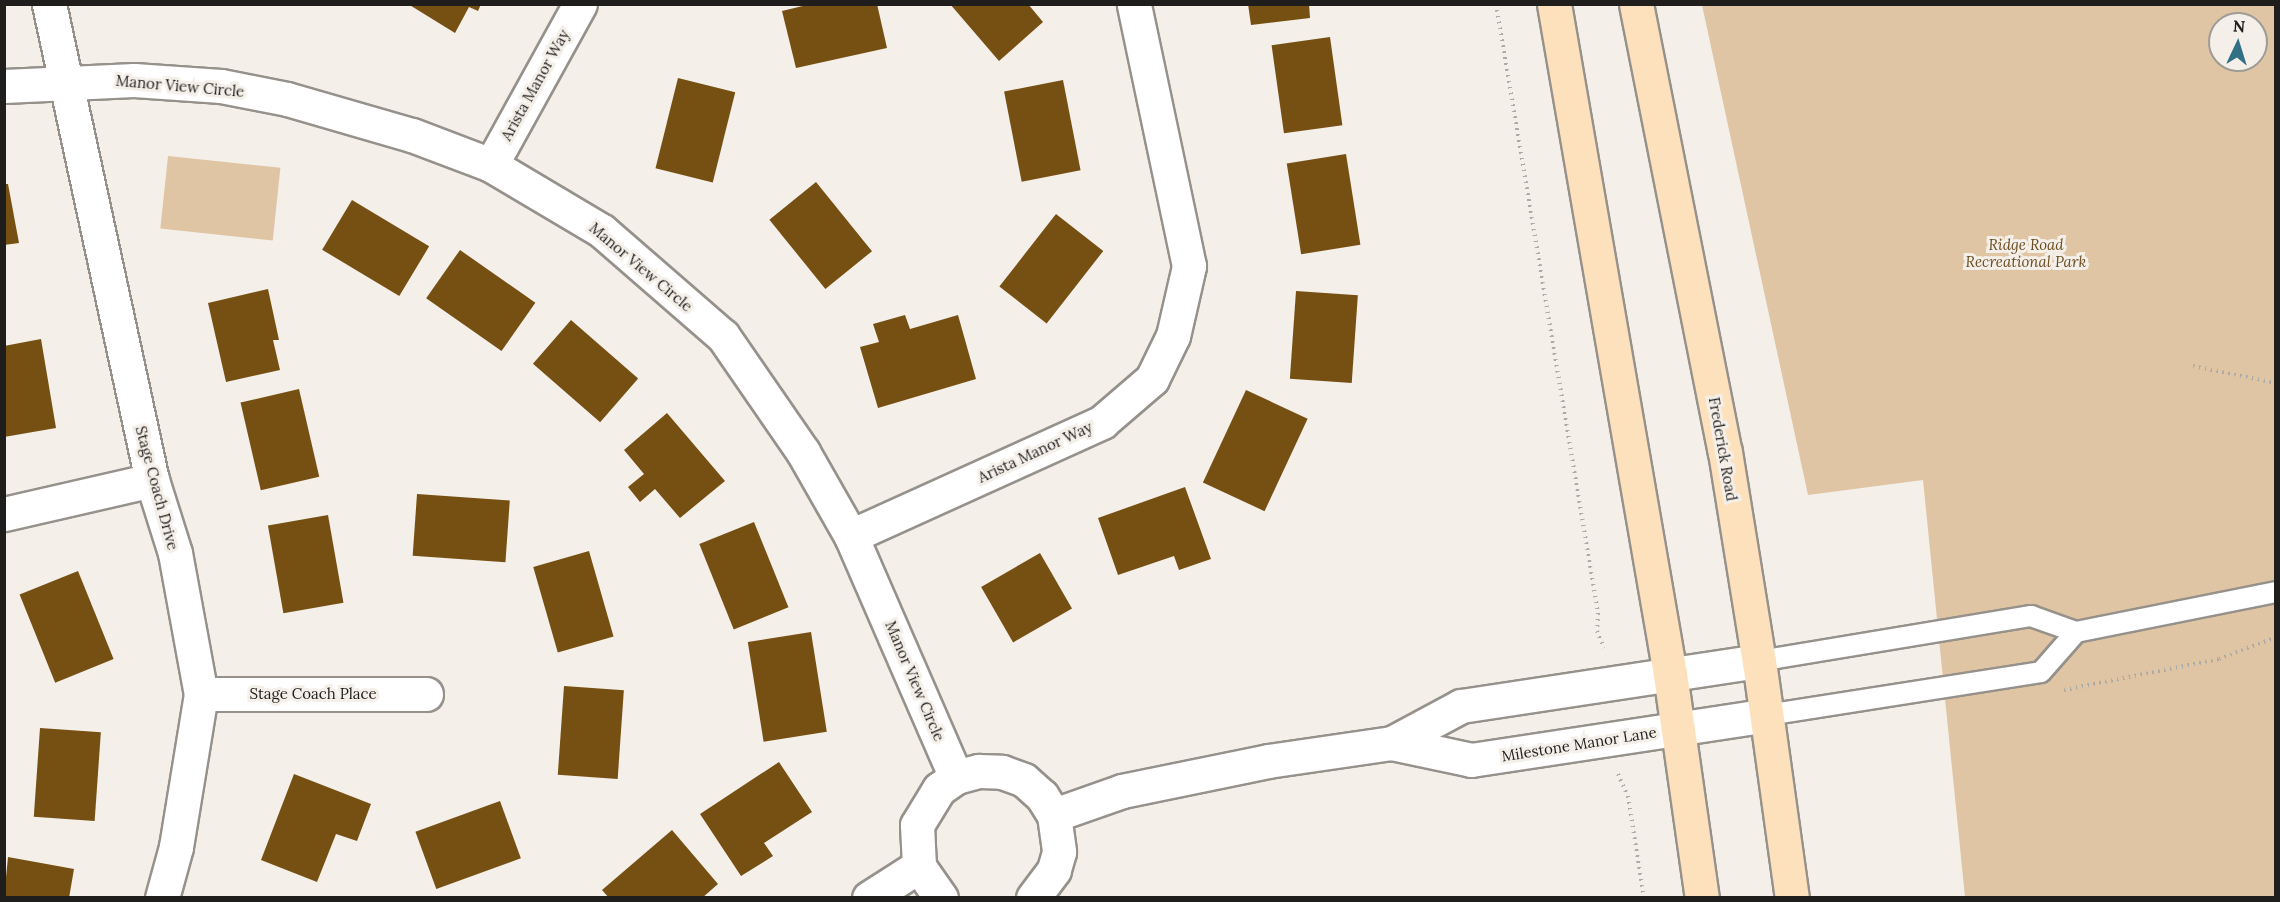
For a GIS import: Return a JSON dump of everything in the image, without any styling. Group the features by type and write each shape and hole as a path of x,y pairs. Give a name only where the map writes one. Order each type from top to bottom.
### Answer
{"main road":[{"path":"1554,4 1670,674 1702,897"},
{"name":"Frederick Road","path":"1636,4 1725,452 1759,661 1792,897"}],"street":[{"name":"Stage Coach Drive","path":"49,4 152,480 175,553 201,694 176,847 162,897"},
{"name":"Arista Manor Way","path":"491,165 580,4"},
{"name":"Arista Manor Way","path":"851,536 1102,422 1152,379 1173,336 1189,266 1134,4"},
{"name":"Manor View Circle","path":"4,86 66,80 134,80 221,86 287,99 412,135 491,165 602,231 723,336 803,452 851,536 956,777"},
{"path":"4,514 152,480"},
{"name":"Milestone Manor Lane","path":"1054,815 1122,791 1268,761 1392,742 1461,706 1759,661"},
{"name":"Stage Coach Place","path":"201,694 426,694"},
{"name":"Milestone Manor Lane","path":"1392,742 1471,760 1767,715"},
{"path":"941,897 919,866 917,825 925,806 939,789 956,777 979,771 1002,772 1024,780 1042,795 1054,815 1059,852 1054,870 1034,897"},
{"path":"869,897 919,866"}],"lane":[{"path":"1759,661 2031,616 2076,632 2276,592"},
{"path":"1767,715 2041,672 2076,632"}],"path":[{"path":"1496,4 1598,613 1597,631 1611,683"},
{"path":"2193,366 2276,383"},
{"path":"2053,692 2219,659 2276,637"},
{"path":"1620,737 1618,778 1628,796 1644,897"}],"green space":[{"name":"Ridge Road Recreational Park","path":"1702,5 2275,5 2275,897 1965,897 1923,480 1808,495"},
{"path":"168,156 280,168 273,240 160,229"}],"building":[{"path":"408,4 481,4 478,11 469,7 455,33"},
{"path":"811,4 877,4 887,48 796,68 782,11"},
{"path":"950,4 1028,4 1043,22 999,61"},
{"path":"1248,4 1309,4 1310,18 1251,25"},
{"path":"1330,37 1342,125 1284,133 1272,45"},
{"path":"678,78 735,92 713,183 656,168"},
{"path":"1063,80 1081,170 1022,182 1004,91"},
{"path":"1346,154 1360,245 1301,254 1287,163"},
{"path":"816,182 872,251 825,289 769,220"},
{"path":"4,184 8,184 19,243 4,245"},
{"path":"352,200 429,246 399,296 322,250"},
{"path":"1056,214 1103,251 1047,323 999,286"},
{"path":"460,250 535,303 502,351 426,298"},
{"path":"268,289 279,340 273,340 280,370 226,382 208,303"},
{"path":"1296,291 1358,295 1352,383 1290,379"},
{"path":"905,315 910,329 958,315 976,379 878,408 860,347 879,342 873,324"},
{"path":"571,320 638,378 600,422 533,364"},
{"path":"41,339 56,428 4,437 4,346"},
{"path":"299,389 319,477 261,490 241,402"},
{"path":"1246,390 1308,419 1265,511 1203,482"},
{"path":"667,413 725,481 680,518 655,489 640,502 628,487 644,474 624,450"},
{"path":"1185,487 1211,559 1179,570 1174,556 1118,575 1098,518"},
{"path":"417,494 510,500 505,562 413,556"},
{"path":"328,515 343,603 283,613 268,526"},
{"path":"754,522 788,607 734,629 699,544"},
{"path":"589,551 614,637 558,653 533,567"},
{"path":"1040,553 1072,608 1013,642 981,587"},
{"path":"78,571 114,659 55,683 20,595"},
{"path":"811,632 827,732 764,742 748,642"},
{"path":"564,686 624,690 618,779 558,775"},
{"path":"40,728 101,732 95,821 34,817"},
{"path":"779,762 812,812 764,843 773,856 741,876 700,814"},
{"path":"294,774 371,804 357,841 336,834 317,882 261,860"},
{"path":"500,801 521,858 436,889 415,832"},
{"path":"672,830 718,884 702,898 609,898 602,890"},
{"path":"8,857 74,869 69,898 4,898"}]}
